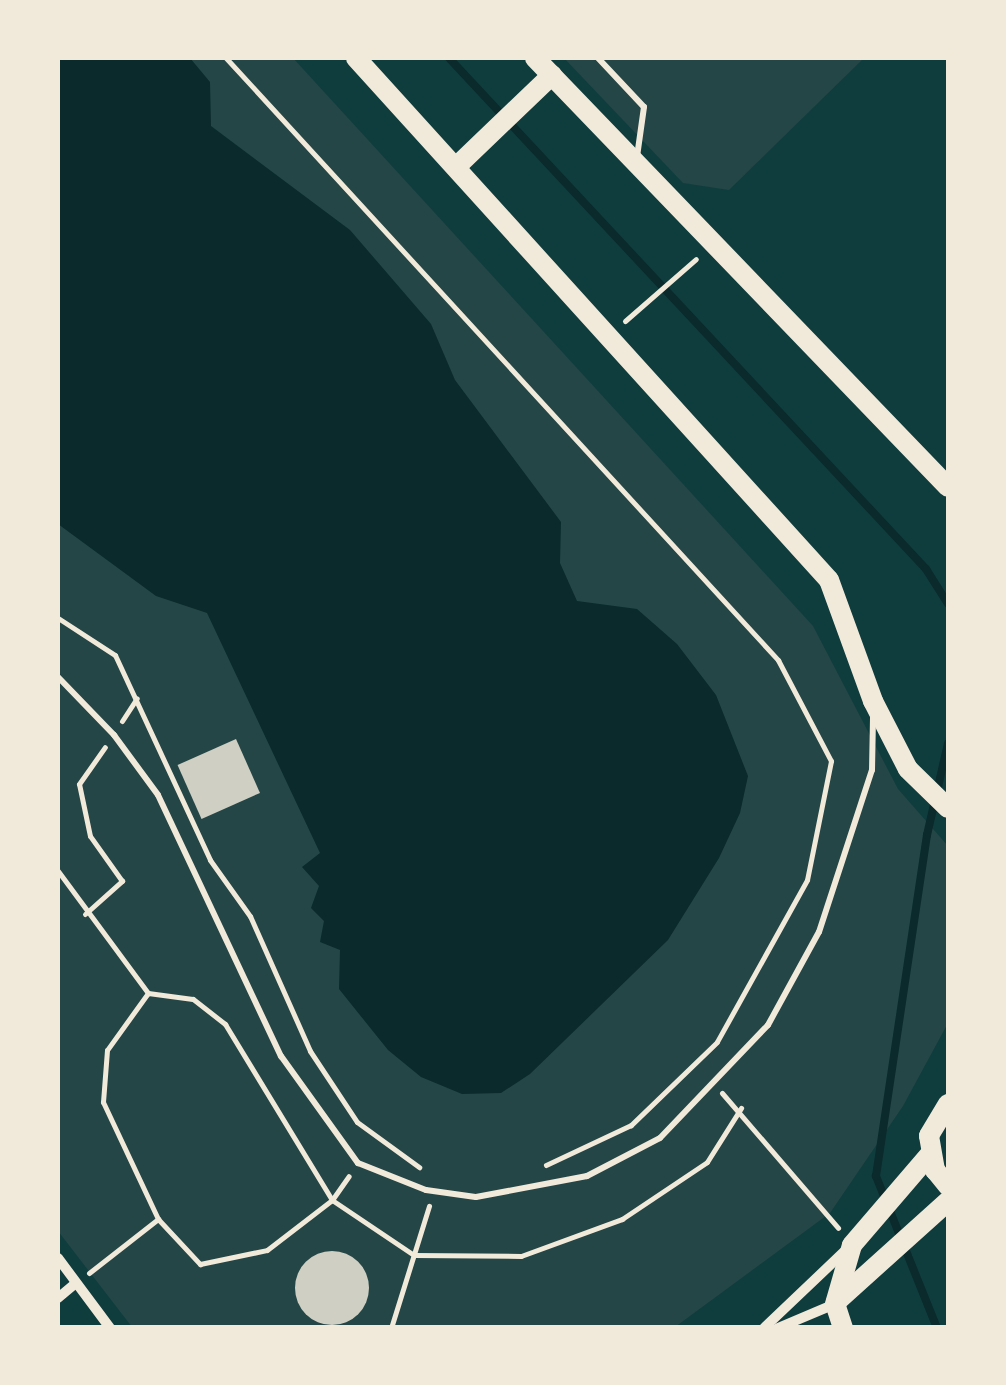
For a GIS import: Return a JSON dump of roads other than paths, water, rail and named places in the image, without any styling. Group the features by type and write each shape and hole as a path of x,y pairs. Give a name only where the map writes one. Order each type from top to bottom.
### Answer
{"main road":[{"path":"356,58 830,580 874,700 908,769 948,808"},
{"path":"535,58 948,487"},
{"path":"456,167 552,75"},
{"path":"844,1328 835,1304 852,1245 930,1154 935,1119 948,1104"},
{"path":"930,1154 948,1186"},
{"path":"835,1304 948,1201"}],"street":[{"path":"764,1328 852,1245"},
{"path":"58,1258 110,1328"},
{"path":"58,1298 76,1283"},
{"path":"778,1328 835,1304"}],"lane":[{"path":"598,58 644,107 636,163"},
{"path":"58,677 114,735 158,794 282,1056 358,1163 434,1191 476,1197 587,1176 660,1138 768,1025 819,932 872,770 874,700"}],"waterway":[{"path":"449,58 926,569 948,604"},
{"path":"937,1328 876,1176 927,835 948,743"}]}
